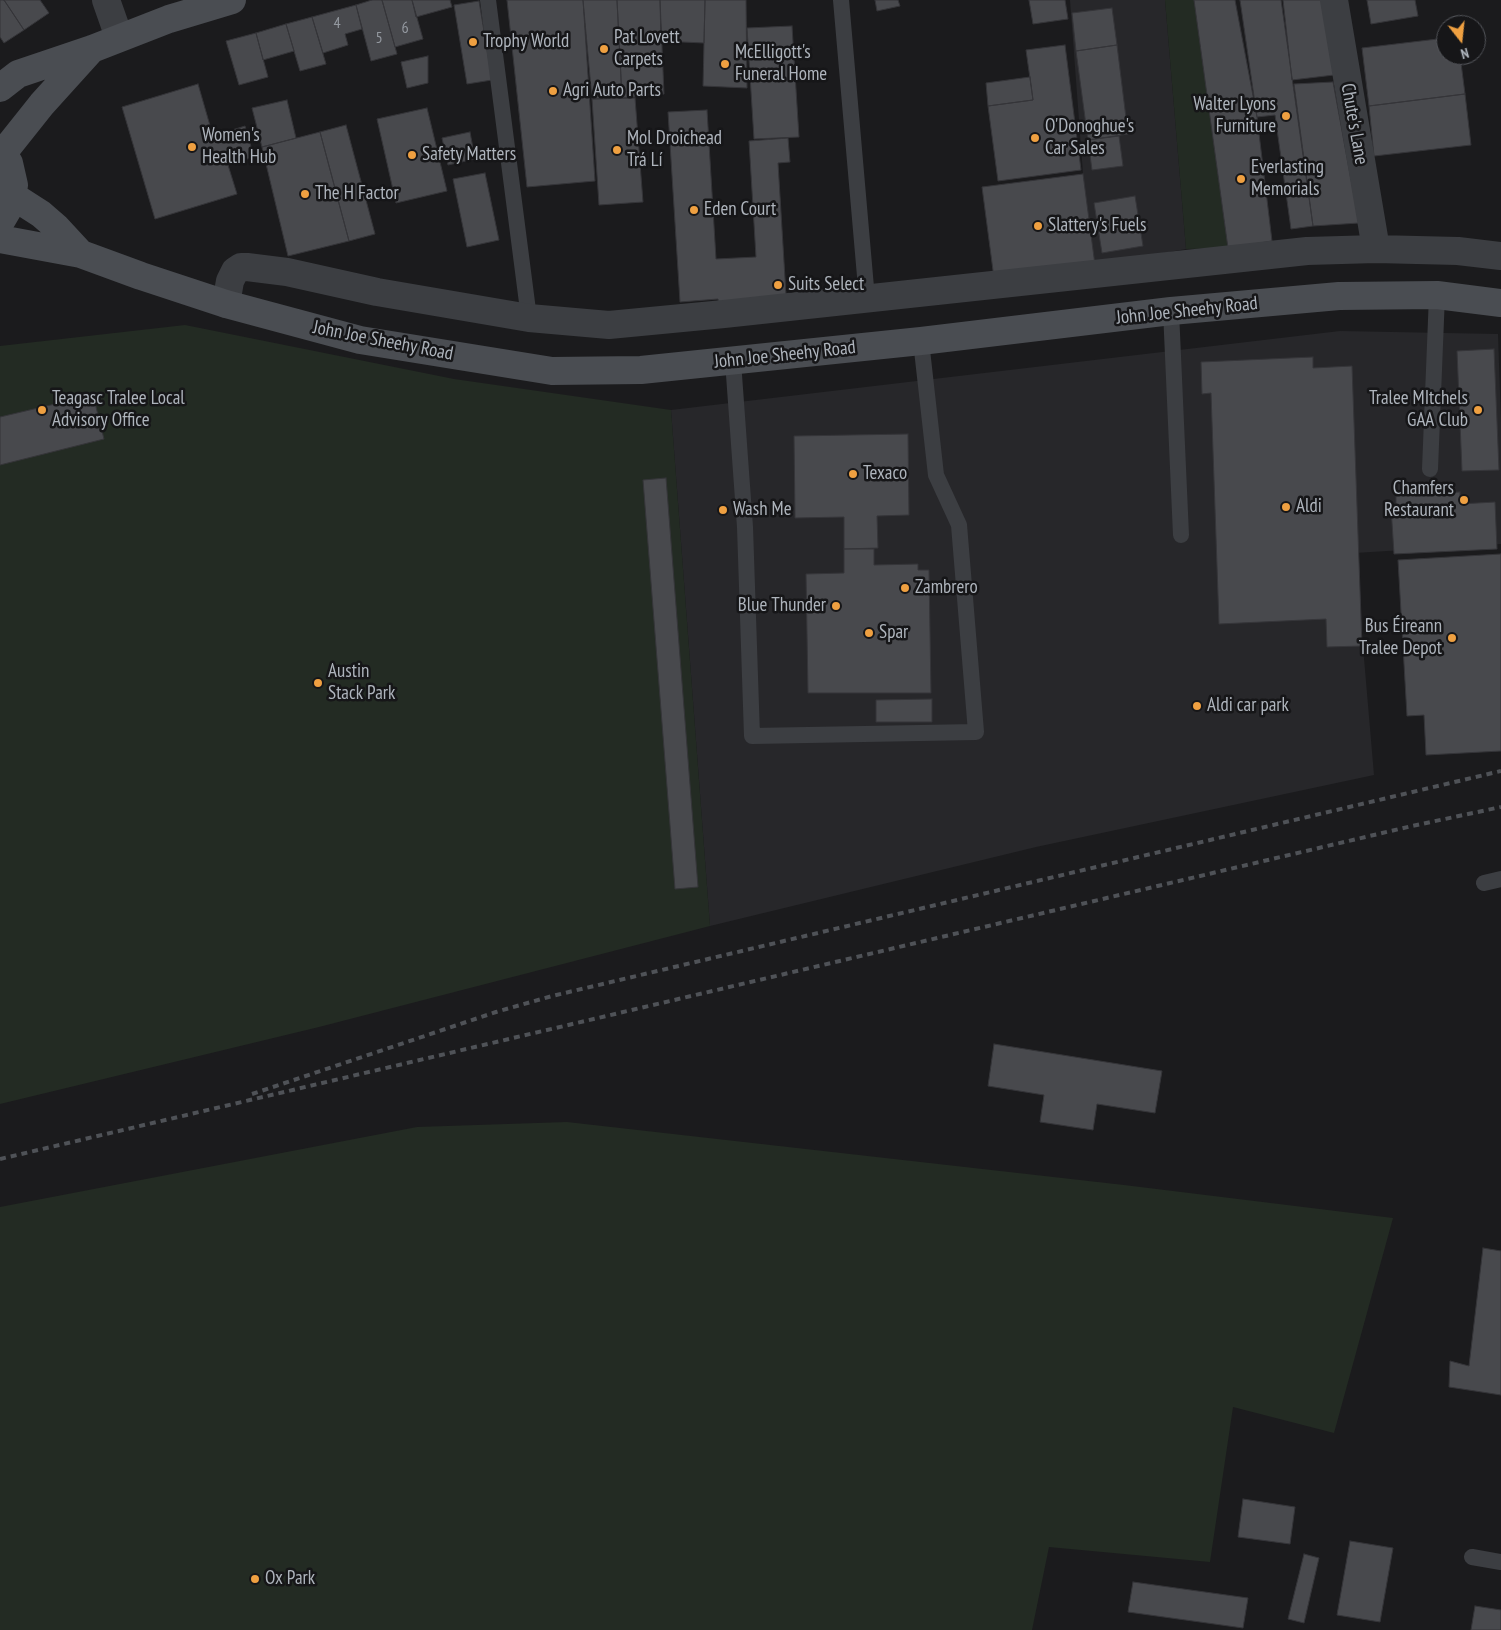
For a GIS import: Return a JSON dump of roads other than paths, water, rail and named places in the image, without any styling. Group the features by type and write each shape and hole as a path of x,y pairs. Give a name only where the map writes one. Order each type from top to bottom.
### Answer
{"main road":[{"path":"0,88 18,74 92,49 169,19 232,0"},
{"path":"0,224 13,196 13,175 2,151 92,49"},
{"name":"John Joe Sheehy Road","path":"13,196 41,214 81,254"},
{"name":"John Joe Sheehy Road","path":"0,239 81,254 226,304 360,340 552,371 641,370 921,341 1171,312 1339,296 1437,295 1501,303"}],"street":[{"path":"106,0 119,37"},
{"name":"Chute's Lane","path":"1334,0 1376,249"},
{"path":"226,304 230,281 235,272 241,267 288,272 377,292 529,318 609,325 1307,252 1376,249 1458,251 1501,256"}],"lane":[{"path":"488,0 529,318"},
{"path":"841,0 867,299"},
{"path":"1430,469 1437,295"},
{"path":"1171,312 1181,535"},
{"path":"733,361 745,527 752,736 976,732 959,525 936,475 921,341"},
{"path":"1484,883 1501,879"},
{"path":"1472,1557 1501,1562"}],"railway":[{"path":"252,1094 496,1012 552,996 1501,771"},
{"path":"0,1159 1412,826 1501,807"}],"place":[{"name":"Trophy World","path":"473,42"},
{"name":"Pat Lovett Carpets","path":"604,49"},
{"name":"McElligott's Funeral Home","path":"725,64"},
{"name":"Agri Auto Parts","path":"553,91"},
{"name":"Walter Lyons Furniture","path":"1286,116"},
{"name":"O'Donoghue's Car Sales","path":"1035,138"},
{"name":"Women's Health Hub","path":"192,147"},
{"name":"Mol Droichead Trá Lí","path":"617,150"},
{"name":"Safety Matters","path":"412,155"},
{"name":"Everlasting Memorials","path":"1241,179"},
{"name":"The H Factor","path":"305,194"},
{"name":"Eden Court","path":"694,210"},
{"name":"Slattery's Fuels","path":"1038,226"},
{"name":"Suits Select","path":"778,285"},
{"name":"Teagasc Tralee Local Advisory Office","path":"42,410"},
{"name":"Tralee MItchels GAA Club","path":"1478,410"},
{"name":"Texaco","path":"853,474"},
{"name":"Chamfers Restaurant","path":"1464,500"},
{"name":"Aldi","path":"1286,507"},
{"name":"Wash Me","path":"723,510"},
{"name":"Zambrero","path":"905,588"},
{"name":"Blue Thunder","path":"836,606"},
{"name":"Spar","path":"869,633"},
{"name":"Bus Éireann Tralee Depot","path":"1452,638"},
{"name":"Austin Stack Park","path":"318,683"},
{"name":"Aldi car park","path":"1197,706"},
{"name":"Ox Park","path":"255,1579"}]}
